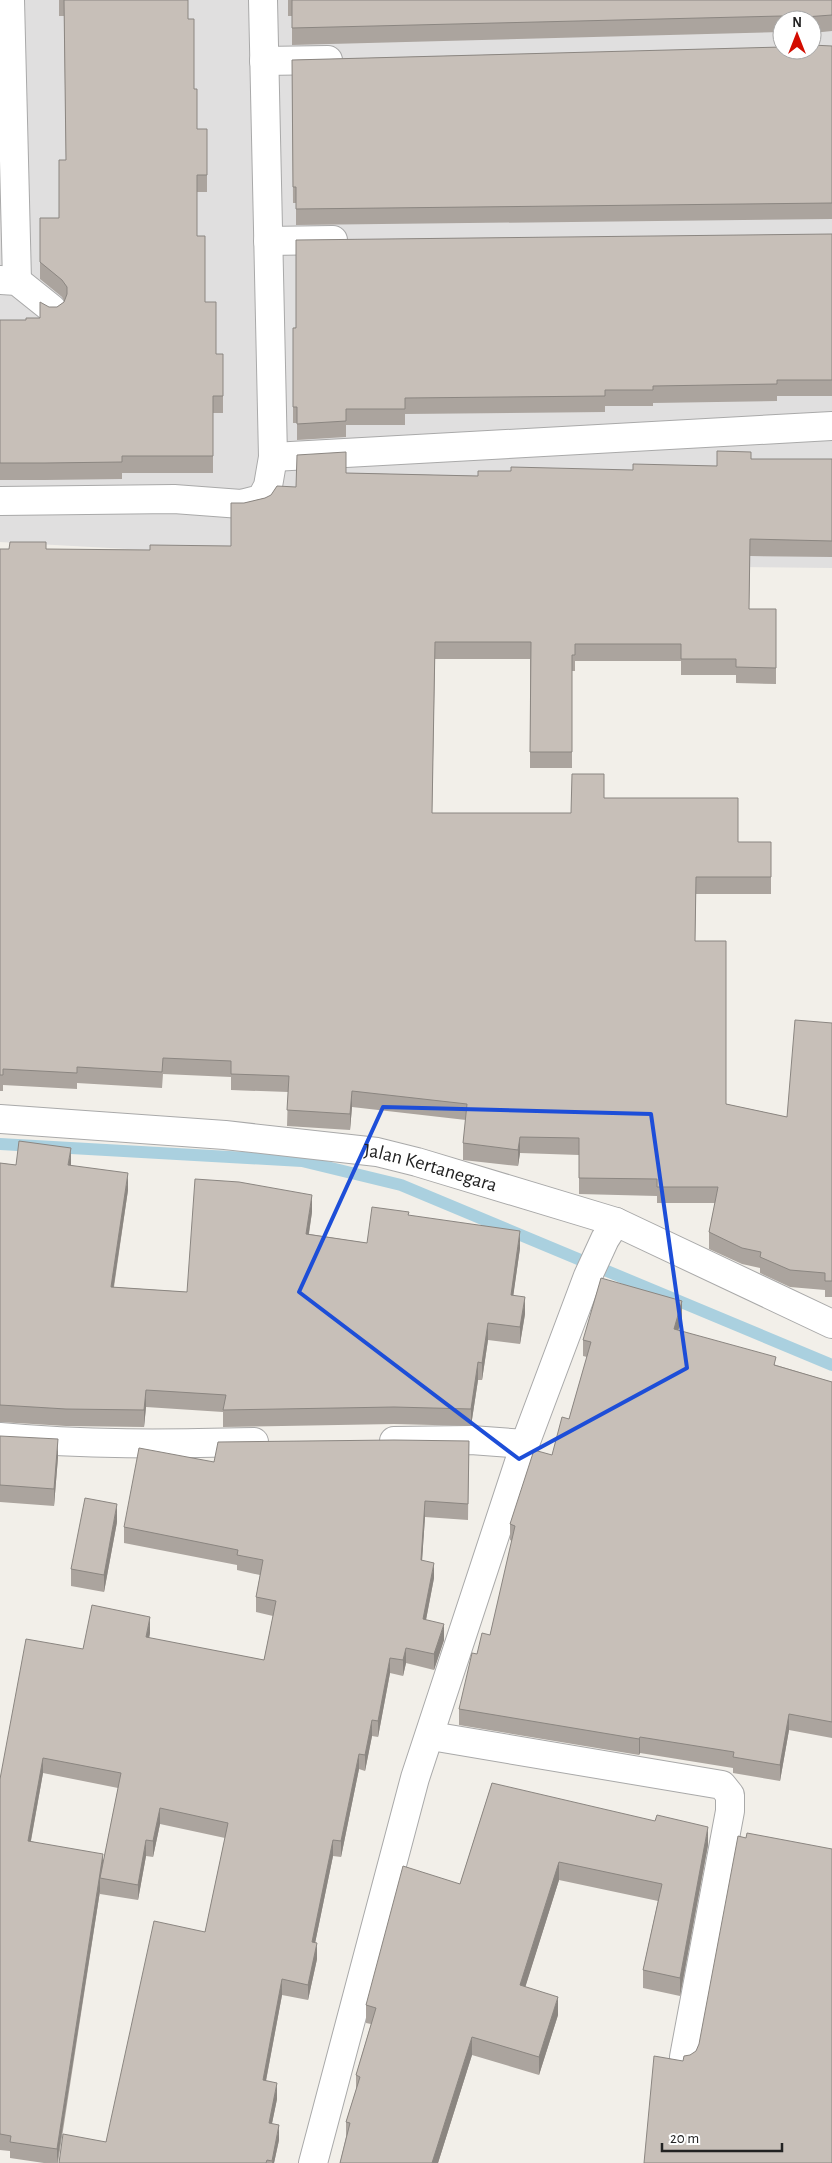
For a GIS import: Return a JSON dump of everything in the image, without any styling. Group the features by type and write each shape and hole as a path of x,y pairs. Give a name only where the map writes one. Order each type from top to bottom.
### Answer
{"street":[{"path":"10,0 9,281 52,309"},
{"path":"0,501 174,499 241,504 261,499 268,486 273,457 262,0"},
{"path":"264,61 354,59"},
{"path":"268,241 357,240"},
{"path":"273,457 832,426"},
{"name":"Jalan Kertanegara","path":"0,1119 225,1134 377,1152 457,1173 611,1231 832,1324"},
{"path":"313,2163 415,1778 431,1736 525,1444 588,1276 611,1231"},
{"path":"0,1437 31,1440 185,1443 282,1442"},
{"path":"368,1441 471,1440 525,1444"},
{"path":"431,1736 722,1785 730,1795 730,1811 684,2058"}],"highlighted area":[{"path":"383,1107 651,1114 687,1368 519,1459 299,1292"}],"shaded area":[{"path":"0,0 832,0 832,568 401,564 0,542"}],"building":[{"path":"64,0 188,0 188,19 194,19 194,89 197,89 197,129 207,129 207,175 197,175 197,236 205,236 205,302 216,302 216,354 223,354 223,396 213,396 213,456 122,456 122,462 0,463 0,320 40,318 40,302 49,307 57,307 64,302 67,294 67,287 62,280 40,262 40,218 59,218 59,160 66,160"},
{"path":"292,0 832,0 832,15 822,16 822,10 772,10 772,16 292,28"},
{"path":"822,46 832,46 832,203 296,209 296,187 293,187 292,60 772,47 772,60 822,60"},
{"path":"832,234 832,380 777,380 777,384 653,386 653,390 605,390 605,396 405,398 405,409 346,409 346,421 297,424 297,407 293,407 293,328 296,328 296,240"},
{"path":"717,451 751,452 751,459 832,459 832,541 750,539 749,609 776,609 776,668 736,667 736,659 681,659 681,644 575,644 575,655 572,655 572,752 530,752 531,642 435,642 432,813 571,813 572,774 604,774 604,798 738,798 738,842 771,842 771,877 696,877 695,941 726,941 726,1104 787,1117 795,1020 832,1023 832,1281 825,1281 825,1273 790,1270 760,1257 761,1252 742,1248 709,1232 718,1187 657,1187 657,1179 579,1178 579,1138 520,1137 518,1150 463,1143 467,1104 352,1091 350,1114 287,1110 289,1076 231,1074 231,1061 163,1058 162,1072 77,1067 77,1073 3,1069 3,1075 0,1075 0,549 9,549 10,542 46,542 46,549 150,550 150,545 231,546 231,503 244,503 265,498 271,495 277,486 296,487 297,455 346,452 346,473 478,476 478,471 511,471 511,467 633,470 633,464 717,466"},
{"path":"19,1141 71,1148 68,1165 128,1173 111,1287 187,1292 195,1179 239,1182 312,1195 306,1234 367,1243 372,1207 409,1212 408,1215 520,1231 511,1295 525,1297 520,1327 488,1323 482,1363 478,1362 471,1409 394,1407 223,1410 226,1395 146,1390 144,1410 66,1409 0,1405 0,1163 16,1165"},
{"path":"601,1278 682,1301 674,1329 776,1357 774,1365 832,1382 832,1722 789,1714 780,1765 733,1757 734,1752 640,1737 639,1739 459,1709 472,1653 477,1654 482,1633 490,1635 515,1526 510,1524 534,1450 552,1455 562,1417 569,1419 591,1342 583,1340"},
{"path":"0,1436 58,1439 54,1489 0,1485"},
{"path":"469,1441 468,1504 425,1501 421,1560 434,1563 423,1619 444,1624 434,1654 406,1648 403,1660 390,1658 378,1721 372,1720 365,1755 359,1754 341,1841 333,1840 312,1942 317,1943 308,1985 282,1979 263,2080 277,2083 269,2123 279,2125 272,2161 267,2160 266,2163 59,2163 63,2134 106,2142 154,1921 205,1932 228,1823 160,1808 153,1841 146,1840 138,1885 100,1878 121,1773 43,1758 28,1841 103,1854 57,2149 10,2142 11,2136 0,2134 0,1779 26,1639 83,1649 92,1605 150,1617 146,1637 264,1660 276,1601 256,1597 263,1560 237,1555 238,1550 124,1527 139,1448 214,1462 218,1442"},
{"path":"85,1498 117,1504 104,1575 71,1569"},
{"path":"492,1783 655,1821 657,1815 708,1827 680,1978 643,1970 662,1884 559,1862 520,1985 558,1997 539,2057 472,2037 432,2163 340,2163 350,2123 346,2122 360,2077 356,2075 376,2008 366,2005 403,1866 460,1884"},
{"path":"747,1833 832,1849 832,2163 644,2163 654,2056 683,2061 684,2056 696,2051 699,2044 738,1836 746,1838"}],"waterway":[{"path":"0,1144 302,1161 401,1185 832,1365"}]}
